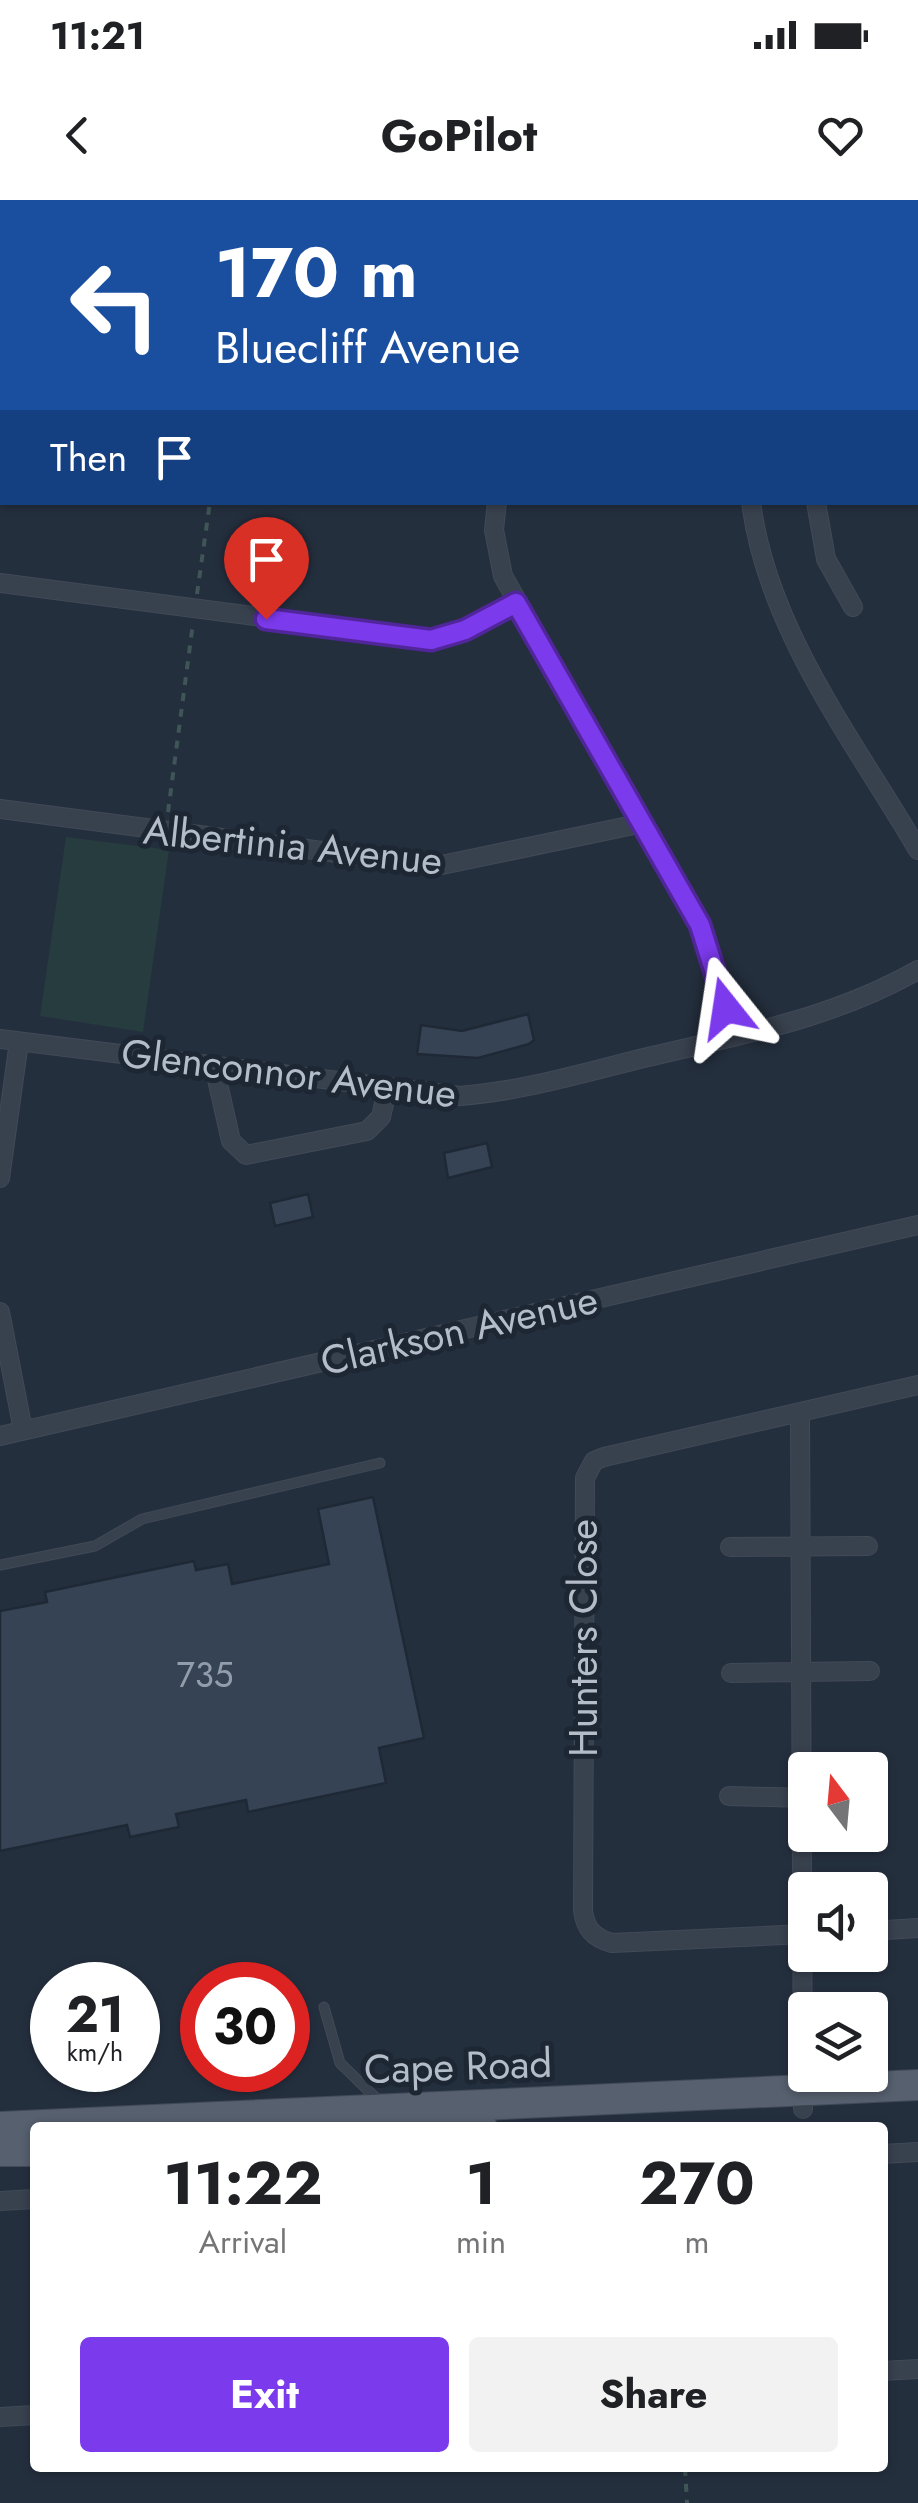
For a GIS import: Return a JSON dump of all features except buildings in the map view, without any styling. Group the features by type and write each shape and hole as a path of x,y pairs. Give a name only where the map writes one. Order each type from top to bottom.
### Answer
{"main road":[{"name":"Cape Road","path":"511,2122 803,2100 918,2085"},
{"name":"Cape Road","path":"98,2122 393,2107 803,2100 918,2103"},
{"name":"Cape Road","path":"0,2127 30,2125"},
{"path":"0,2151 30,2150"}],"street":[{"path":"497,505 496,556 516,603 705,938 734,1036"},
{"path":"752,505 761,552 782,613 918,850"},
{"path":"817,505 826,560 853,606"},
{"path":"0,583 431,640 465,630 516,603"},
{"name":"Albertinia Avenue","path":"0,809 437,866 643,823"},
{"name":"Glenconnor Avenue","path":"10,1040 387,1090 444,1096 492,1094 815,1018 866,999 918,970"},
{"path":"0,1178 10,1040"},
{"path":"214,1066 231,1142 246,1155 367,1131 381,1117 387,1090"},
{"name":"Clarkson Avenue","path":"0,1436 918,1225"},
{"path":"0,1312 23,1430"},
{"name":"Hunters Close","path":"788,1935 612,1943 598,1939 584,1918 582,1491 588,1469 604,1457 918,1385"},
{"path":"800,1413 803,1752"},
{"path":"730,1546 868,1546"},
{"path":"731,1674 870,1671"},
{"path":"728,1796 788,1798"},
{"path":"888,1930 918,1928"},
{"path":"803,2100 804,1972"},
{"path":"888,2154 918,2152"},
{"path":"0,2201 30,2200"},
{"path":"888,2371 918,2369"},
{"path":"0,2417 30,2416"}],"lane":[{"path":"0,1564 95,1546 142,1519 380,1463"},
{"path":"324,2007 340,2063 367,2092 393,2107"}],"path":[{"path":"165,832 210,505"},
{"path":"685,2472 687,2503"}],"green space":[{"path":"66,837 169,850 143,1032 40,1016"}],"route":[{"path":"266,619 431,640 465,630 516,603 700,925 726,1008"}]}
